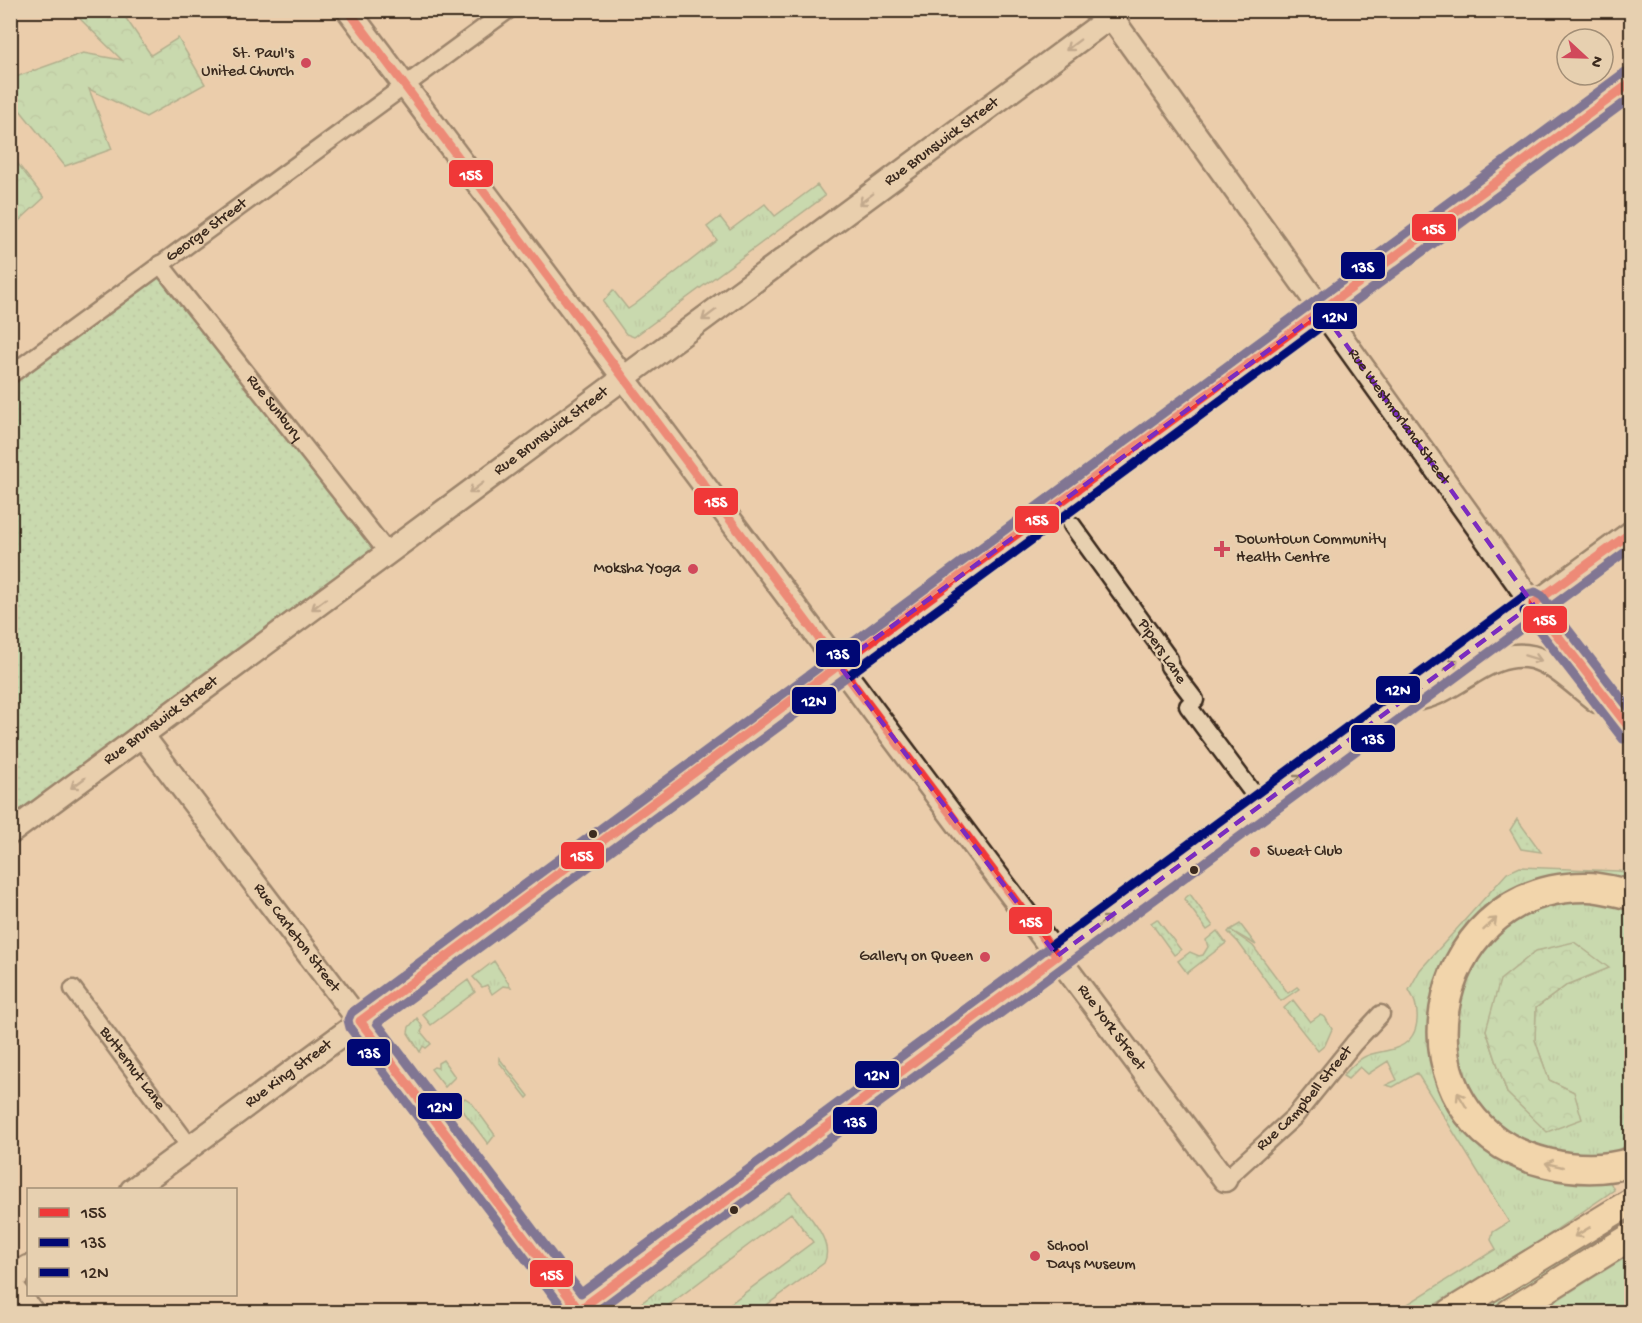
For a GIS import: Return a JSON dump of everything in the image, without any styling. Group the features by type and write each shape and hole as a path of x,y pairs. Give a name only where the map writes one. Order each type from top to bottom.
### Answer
{"highway":[{"path":"1632,895 1587,887 1560,890 1525,900 1495,918 1473,940 1457,965 1447,992 1441,1020 1441,1044 1452,1083 1462,1102 1478,1124 1500,1144 1529,1159 1561,1167 1612,1168 1632,1162"}],"main road":[{"name":"Rue York Street","path":"348,10 1225,1180"},
{"name":"Rue Westmorland Street","path":"1112,13 1322,311 1533,604 1628,727"},
{"name":"Rue Brunswick Street","path":"10,833 1112,13"},
{"name":"Rue King Street","path":"135,1188 839,665 944,592 1632,82"},
{"path":"578,1312 1632,532"},
{"path":"1402,701 1421,699 1452,687 1501,657 1516,654 1550,664 1628,727"},
{"name":"Rue Carleton Street","path":"142,735 578,1312"},
{"path":"1451,1312 1632,1201"},
{"path":"1510,1312 1632,1236"}],"street":[{"name":"George Street","path":"10,375 508,10"},
{"name":"Rue Sunbury","path":"160,264 388,553"},
{"name":"Pipers Lane","path":"1072,525 1169,659 1169,666 1195,700 1188,706 1262,805"},
{"name":"Butternut Lane","path":"73,989 190,1147"},
{"name":"Rue Campbell Street","path":"1225,1180 1295,1116 1354,1042 1381,1014"},
{"path":"17,1276 27,1295"},
{"path":"28,1296 36,1312"}],"highlighted area":[{"path":"1322,311 1533,604 1057,956 839,665"}],"green space":[{"path":"72,11 121,11 151,55 178,38 205,84 146,117 89,89 112,149 65,166 11,99 10,79 83,53 122,60"},
{"path":"11,155 44,198 11,228"},
{"path":"817,185 825,196 634,337 626,334 603,302 613,290 628,309 634,305 717,240 707,227 720,217 730,230 765,204 775,216"},
{"path":"160,264 388,553 11,833 11,375"},
{"path":"1517,819 1541,852 1521,849 1510,830"},
{"path":"1520,867 1618,871 1631,873 1631,884 1567,878 1454,950 1455,1111 1608,1178 1614,1190 1541,1240 1423,1312 1395,1312 1496,1249 1491,1240 1493,1232 1509,1222 1417,1073 1393,1087 1386,1085 1397,1080 1388,1061 1368,1074 1360,1067 1348,1079 1343,1076 1364,1057 1396,1048 1411,1038 1417,1023 1417,1014 1409,990 1420,970 1507,873"},
{"path":"1190,894 1213,926 1207,930 1184,899"},
{"path":"1579,898 1631,905 1631,1152 1608,1157 1541,1151 1487,1118 1459,1072 1452,1013 1471,960 1521,912","holes":["1574,942 1608,968 1567,985 1536,1008 1535,1040 1549,1080 1574,1092 1507,1093 1486,1030"]},
{"path":"1157,919 1181,950 1174,955 1151,923"},
{"path":"1240,924 1256,945 1230,930"},
{"path":"1230,930 1253,946 1288,993 1297,987 1299,989 1281,1001 1238,942 1228,932"},
{"path":"1217,931 1226,943 1187,973 1178,961 1190,952 1199,956 1203,955 1208,947 1206,940"},
{"path":"1574,942 1609,968 1567,985 1536,1008 1535,1040 1549,1080 1574,1092 1582,1119 1547,1132 1507,1093 1486,1030 1500,980 1536,951"},
{"path":"494,961 511,987 503,986 492,994 487,985 482,987 473,977"},
{"path":"468,980 475,992 431,1025 422,1014"},
{"path":"1293,1000 1310,1022 1320,1015 1325,1017 1332,1029 1325,1045 1318,1051 1284,1008"},
{"path":"417,1018 423,1028 421,1032 431,1044 426,1048 423,1046 420,1052 408,1033 409,1027"},
{"path":"499,1058 529,1096 527,1098 499,1062"},
{"path":"443,1060 455,1077 445,1087 431,1069 438,1068 438,1063"},
{"path":"465,1098 471,1102 495,1135 488,1144 458,1104"},
{"path":"790,1192 822,1235 827,1254 824,1263 757,1312 719,1312 813,1242 791,1213 661,1311 640,1304"},
{"path":"1631,1215 1631,1223 1486,1312 1474,1312"},
{"path":"1631,1254 1631,1308 1620,1312 1538,1312"}],"transit line":[{"name":"15S","path":"348,10 839,665"},
{"name":"13S","path":"566,1312 350,1028 348,1020 351,1013 1625,72"},
{"name":"15S","path":"839,665 1632,82"},
{"name":"12N","path":"1632,97 377,1023 581,1293 1527,594 1535,592 1542,596 1632,712"},
{"name":"15S","path":"1632,532 1533,604 1632,731"},
{"name":"13S","path":"596,1312 1632,547"},
{"name":"13S","path":"1524,611 1623,739"},
{"name":"15S","path":"839,665 1057,956 579,1310 360,1021 839,665"}],"place":[{"name":"St. Paul's United Church","path":"306,63"},
{"name":"Downtown Community Health Centre","path":"1222,549"},
{"name":"Moksha Yoga","path":"693,569"},
{"name":"Sweat Club","path":"1255,852"},
{"name":"Gallery on Queen","path":"985,957"},
{"name":"School Days Museum","path":"1035,1256"}]}
